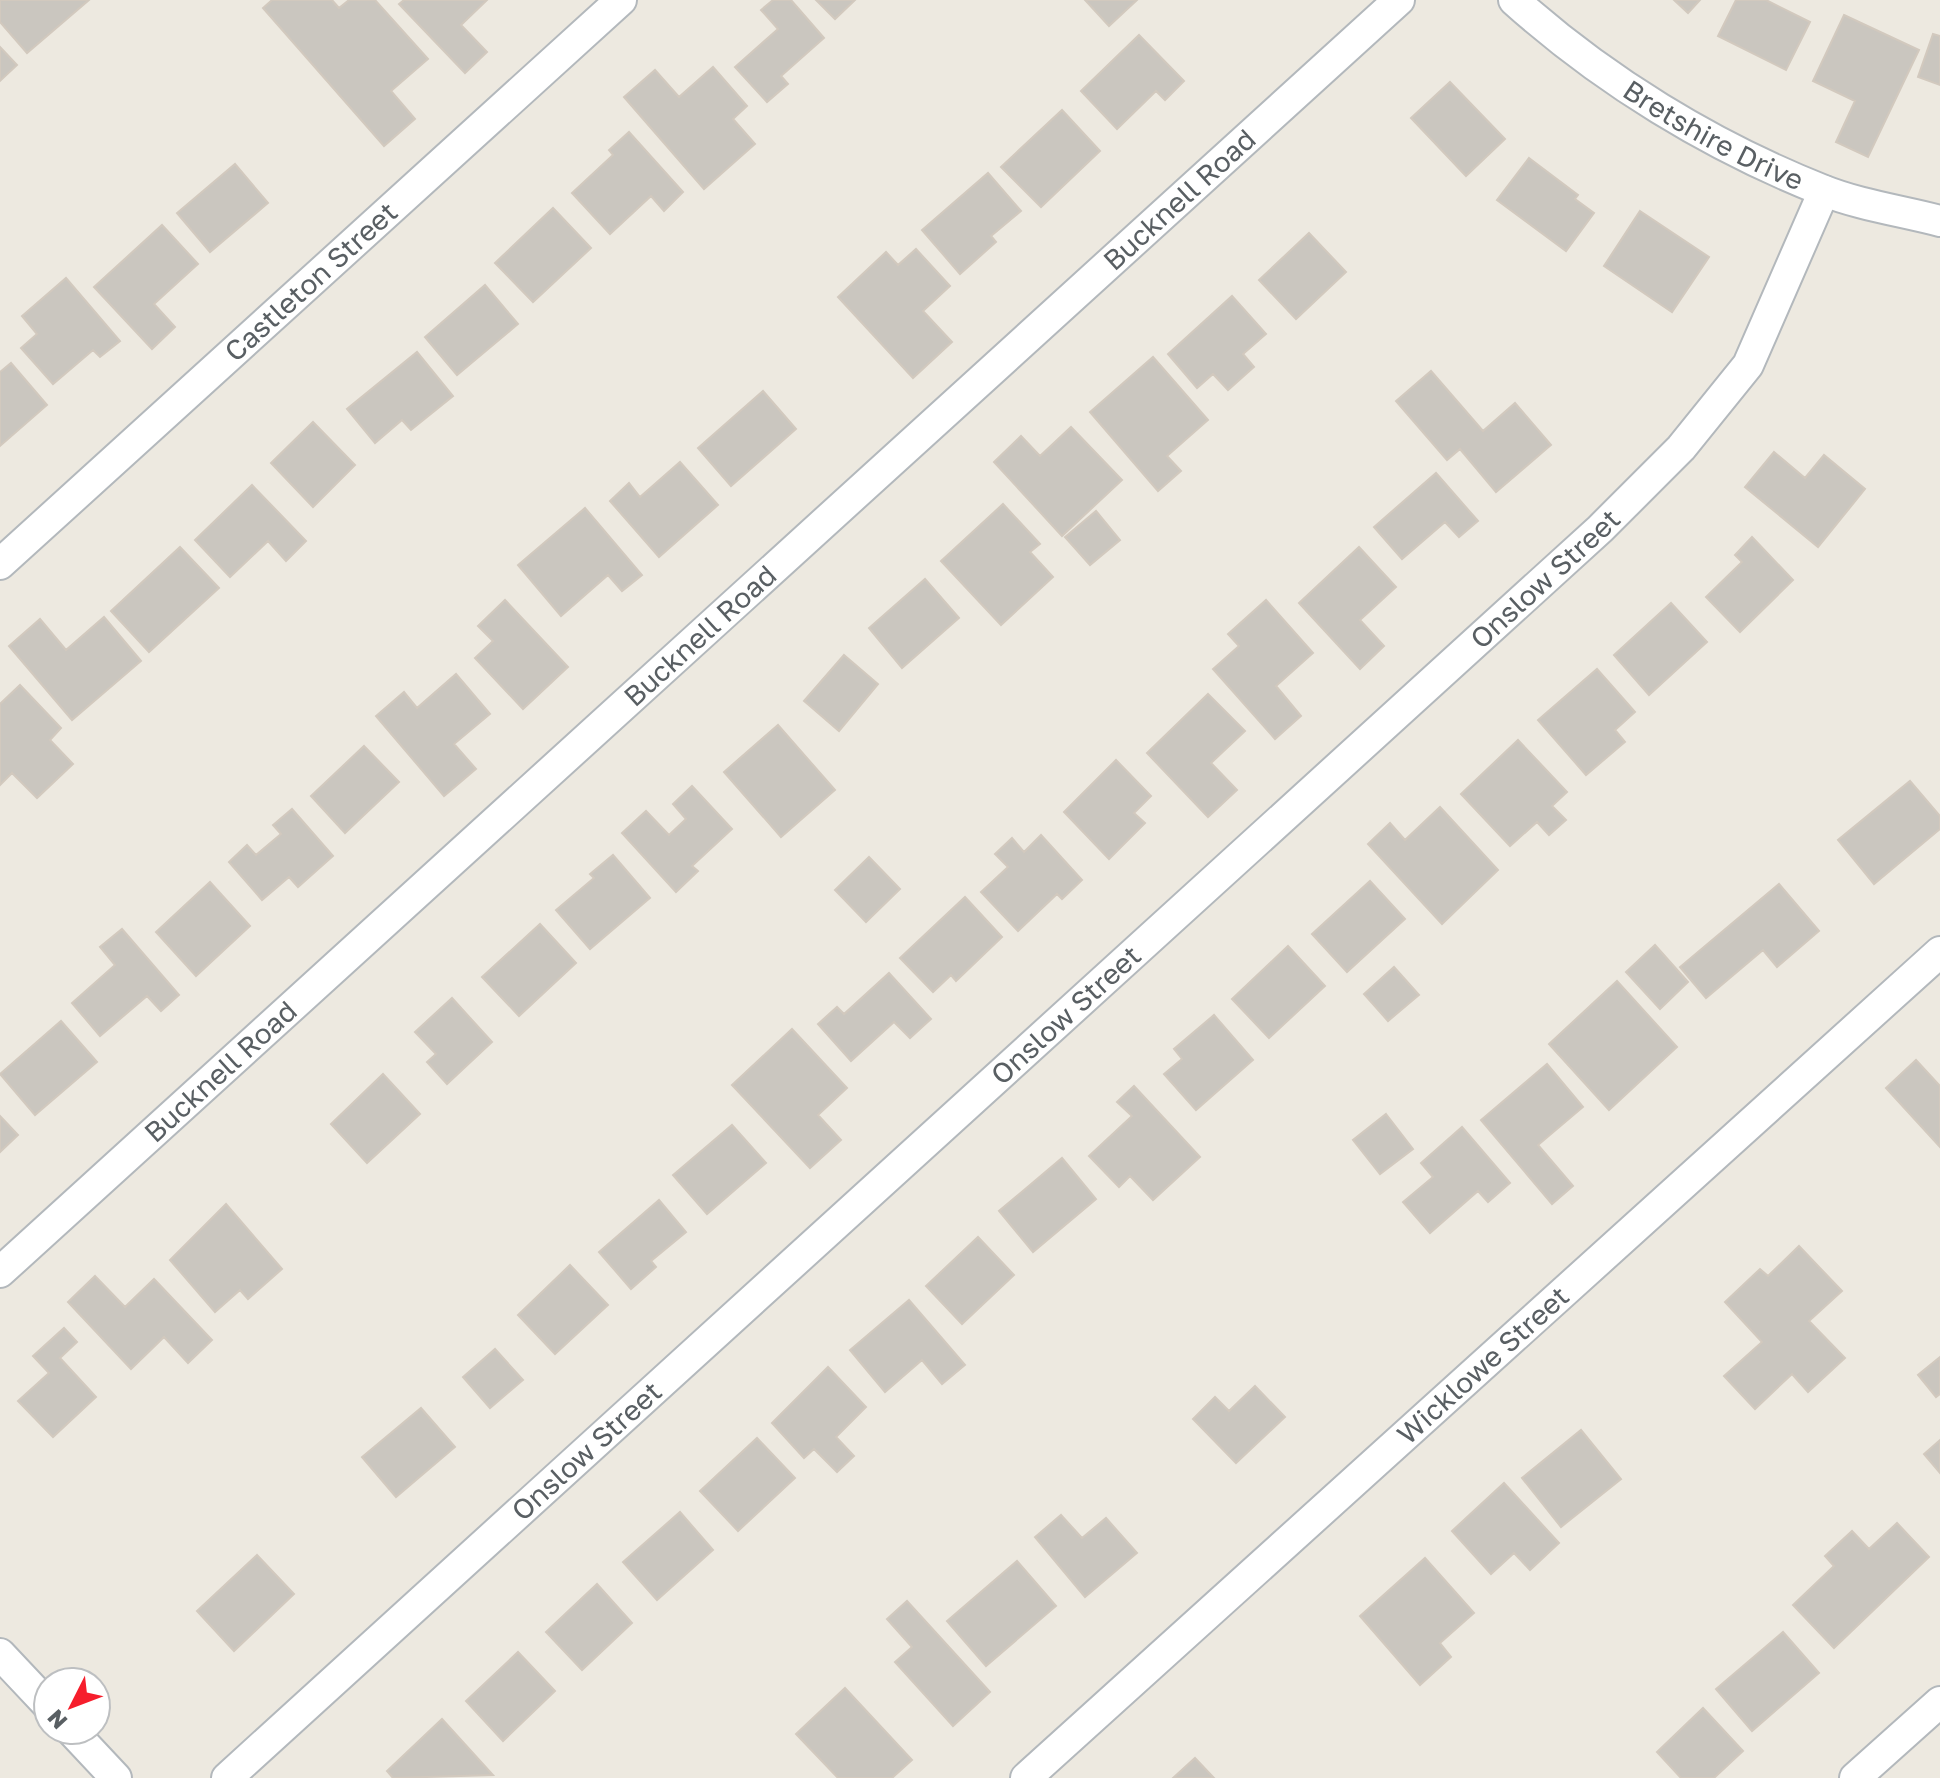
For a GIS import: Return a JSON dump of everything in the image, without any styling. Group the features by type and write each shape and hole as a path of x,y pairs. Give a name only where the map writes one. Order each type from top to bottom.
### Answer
{"street":[{"name":"Castleton Street","path":"0,564 621,0"},
{"name":"Bucknell Road","path":"0,1272 1399,0"},
{"name":"Bretshire Drive","path":"1514,0 1564,45 1701,133 1824,191 1940,221"},
{"name":"Onslow Street","path":"227,1778 1576,550 1671,458 1748,365 1824,191"},
{"name":"Wicklowe Street","path":"1026,1778 1940,952"},
{"path":"0,1654 32,1688"},
{"path":"1855,1778 1940,1702"},
{"path":"86,1746 116,1778"}],"building":[{"path":"0,0 89,0 27,53 0,22"},
{"path":"272,0 332,0 339,8 349,0 375,0 428,59 391,91 415,119 384,146 263,8"},
{"path":"404,0 487,0 461,25 487,52 465,73 399,4"},
{"path":"773,0 791,0 824,38 781,76 788,84 767,102 735,67 778,29 761,10"},
{"path":"816,0 855,0 835,19"},
{"path":"1085,0 1137,0 1109,26"},
{"path":"1674,0 1700,0 1688,13"},
{"path":"1736,0 1766,0 1810,22 1786,70 1718,36"},
{"path":"1844,15 1919,50 1868,157 1836,142 1855,101 1813,81"},
{"path":"1933,34 1940,36 1940,85 1918,77"},
{"path":"1139,35 1184,81 1165,100 1156,91 1117,129 1081,91"},
{"path":"0,47 17,65 0,81"},
{"path":"713,67 747,106 733,119 755,144 704,189 624,97 655,70 679,97"},
{"path":"1450,82 1505,139 1466,176 1411,118"},
{"path":"1062,110 1100,151 1041,207 1001,167"},
{"path":"629,132 683,192 664,211 651,196 610,234 572,193 613,155 609,150"},
{"path":"1529,158 1578,195 1575,199 1594,213 1566,251 1497,200"},
{"path":"235,164 268,203 210,252 177,213"},
{"path":"988,173 1021,211 991,236 996,242 960,274 922,230"},
{"path":"553,208 591,248 533,302 495,263"},
{"path":"1640,211 1709,257 1672,312 1604,266"},
{"path":"162,225 198,264 154,304 175,327 152,349 94,287"},
{"path":"1309,233 1346,272 1296,319 1259,280"},
{"path":"916,249 950,286 923,311 952,342 913,378 838,297 886,252 898,265"},
{"path":"66,278 120,341 100,357 93,350 53,384 21,348 37,334 22,316"},
{"path":"485,285 518,324 457,375 425,337"},
{"path":"1232,296 1266,334 1243,354 1254,367 1228,390 1213,374 1197,388 1168,354"},
{"path":"417,352 453,396 411,430 402,420 375,443 347,409"},
{"path":"1153,357 1208,420 1167,456 1181,471 1158,491 1090,412"},
{"path":"11,363 47,405 0,446 0,372"},
{"path":"1431,371 1483,431 1515,403 1551,445 1496,492 1460,449 1447,460 1396,401"},
{"path":"763,391 796,429 731,486 698,448"},
{"path":"313,422 355,465 313,507 271,463"},
{"path":"1071,427 1122,480 1062,536 994,462 1021,436 1040,456"},
{"path":"1774,452 1805,478 1824,455 1865,489 1818,547 1745,487"},
{"path":"680,462 718,505 659,557 610,501 629,483 640,497"},
{"path":"1436,473 1478,521 1459,537 1445,522 1402,559 1374,527"},
{"path":"252,485 306,541 286,561 268,541 230,577 195,540"},
{"path":"1003,504 1040,544 1030,552 1053,577 1001,625 941,561"},
{"path":"585,508 642,575 622,591 608,575 561,616 518,565"},
{"path":"1096,511 1120,540 1090,565 1065,537"},
{"path":"1752,537 1793,580 1740,632 1706,597 1742,562 1735,555"},
{"path":"180,547 219,588 149,652 111,611"},
{"path":"1359,547 1396,587 1360,620 1384,646 1360,669 1299,603"},
{"path":"925,579 959,618 902,668 869,628"},
{"path":"505,600 568,667 523,709 475,658 493,641 478,626"},
{"path":"1266,600 1313,653 1276,686 1301,716 1275,739 1213,669 1239,646 1228,634"},
{"path":"1671,603 1707,642 1649,695 1614,655"},
{"path":"104,617 141,661 72,720 9,646 40,619 66,650"},
{"path":"844,655 878,684 839,731 804,701"},
{"path":"1597,669 1635,712 1615,730 1625,742 1586,775 1538,720"},
{"path":"456,674 490,714 454,744 476,769 444,796 376,716 404,692 417,708"},
{"path":"20,685 61,728 50,740 73,764 37,798 12,773 0,785 0,704"},
{"path":"1208,694 1245,731 1211,763 1237,790 1208,817 1147,753"},
{"path":"778,725 835,790 781,837 724,772"},
{"path":"1518,740 1567,792 1552,806 1566,820 1549,835 1537,822 1510,846 1461,794"},
{"path":"364,746 399,782 345,833 311,796"},
{"path":"1116,760 1151,796 1134,813 1145,823 1109,859 1064,812"},
{"path":"1910,781 1940,816 1940,829 1874,884 1838,840"},
{"path":"692,786 732,829 692,866 698,871 676,892 622,833 646,811 669,835 686,819 673,804"},
{"path":"1440,807 1498,870 1442,924 1368,844 1390,823 1405,840"},
{"path":"292,809 333,856 298,887 289,877 262,900 229,862 247,845 256,855 281,834 273,825"},
{"path":"1041,835 1082,880 1062,899 1057,894 1018,931 981,892 1008,867 995,854 1012,838 1024,852"},
{"path":"613,855 650,898 590,949 556,910 594,878 590,874"},
{"path":"869,857 900,889 866,922 835,890"},
{"path":"1370,881 1405,919 1347,972 1312,934"},
{"path":"210,882 250,926 196,976 156,932"},
{"path":"1779,884 1819,931 1777,967 1763,950 1706,998 1680,967"},
{"path":"965,897 1002,937 956,981 951,975 933,992 900,958"},
{"path":"540,924 576,963 519,1016 482,977"},
{"path":"122,929 179,995 161,1011 147,996 100,1036 72,1003 115,965 100,947"},
{"path":"1655,945 1688,982 1660,1009 1626,972"},
{"path":"1288,946 1325,986 1269,1038 1232,999"},
{"path":"1394,967 1419,995 1388,1021 1364,994"},
{"path":"889,973 931,1019 910,1038 894,1022 851,1061 818,1024 837,1007 844,1014"},
{"path":"1617,981 1677,1047 1609,1110 1549,1044"},
{"path":"452,998 492,1042 447,1084 427,1062 436,1054 415,1032"},
{"path":"1214,1015 1253,1060 1196,1110 1164,1074 1182,1059 1174,1049"},
{"path":"61,1021 97,1062 35,1115 0,1074"},
{"path":"792,1029 847,1088 818,1115 841,1140 810,1168 732,1085"},
{"path":"1916,1060 1940,1086 1940,1147 1886,1088"},
{"path":"1547,1064 1583,1107 1538,1145 1573,1186 1552,1204 1481,1120"},
{"path":"383,1074 420,1114 367,1163 331,1124"},
{"path":"1134,1086 1200,1157 1153,1200 1130,1176 1119,1187 1089,1156 1132,1116 1117,1102"},
{"path":"1386,1114 1413,1149 1380,1174 1353,1140"},
{"path":"0,1116 18,1135 0,1152"},
{"path":"732,1125 766,1163 707,1214 673,1175"},
{"path":"1462,1127 1510,1183 1488,1202 1478,1191 1430,1233 1403,1202 1433,1177 1421,1163"},
{"path":"1062,1158 1096,1199 1033,1252 999,1211"},
{"path":"659,1200 686,1232 651,1261 656,1267 631,1289 599,1252"},
{"path":"226,1204 282,1269 248,1299 240,1290 215,1312 170,1260"},
{"path":"978,1237 1014,1275 962,1324 926,1286"},
{"path":"1799,1246 1842,1291 1809,1321 1845,1358 1808,1392 1792,1374 1755,1409 1724,1376 1762,1342 1725,1302 1760,1269 1768,1276"},
{"path":"570,1265 608,1305 555,1354 518,1315"},
{"path":"95,1276 125,1307 154,1279 212,1340 188,1363 164,1337 131,1369 68,1302"},
{"path":"909,1300 965,1365 942,1384 922,1360 885,1392 850,1350"},
{"path":"64,1328 77,1342 60,1358 96,1397 53,1437 18,1401 49,1373 33,1356"},
{"path":"495,1349 523,1380 490,1408 463,1377"},
{"path":"1940,1357 1940,1394 1936,1397 1918,1375"},
{"path":"828,1367 866,1407 836,1437 854,1456 837,1472 814,1449 804,1458 772,1423"},
{"path":"1255,1386 1285,1417 1236,1463 1193,1419 1215,1397 1229,1411"},
{"path":"421,1408 455,1447 396,1497 362,1457"},
{"path":"1581,1430 1621,1479 1561,1527 1522,1478"},
{"path":"757,1438 795,1478 738,1531 700,1491"},
{"path":"1940,1440 1940,1473 1924,1454"},
{"path":"1504,1483 1559,1543 1530,1570 1514,1553 1491,1574 1452,1531"},
{"path":"680,1512 713,1550 657,1600 623,1562"},
{"path":"1061,1515 1082,1538 1106,1518 1137,1553 1085,1597 1035,1537"},
{"path":"1897,1523 1929,1557 1834,1648 1793,1605 1834,1566 1825,1556 1852,1531 1869,1549"},
{"path":"257,1555 294,1594 234,1651 197,1611"},
{"path":"1425,1558 1474,1613 1440,1643 1451,1657 1420,1685 1360,1616"},
{"path":"1017,1561 1056,1606 986,1666 947,1621"},
{"path":"597,1584 632,1623 582,1670 546,1632"},
{"path":"907,1601 990,1692 953,1726 895,1662 912,1647 887,1619"},
{"path":"1783,1632 1819,1673 1752,1731 1716,1689"},
{"path":"518,1652 555,1691 503,1741 466,1701"},
{"path":"845,1688 912,1760 892,1778 838,1778 796,1734"},
{"path":"1703,1708 1743,1751 1714,1778 1681,1778 1657,1752"},
{"path":"442,1719 493,1775 393,1778 387,1771"},
{"path":"1195,1758 1214,1778 1173,1778"}]}
